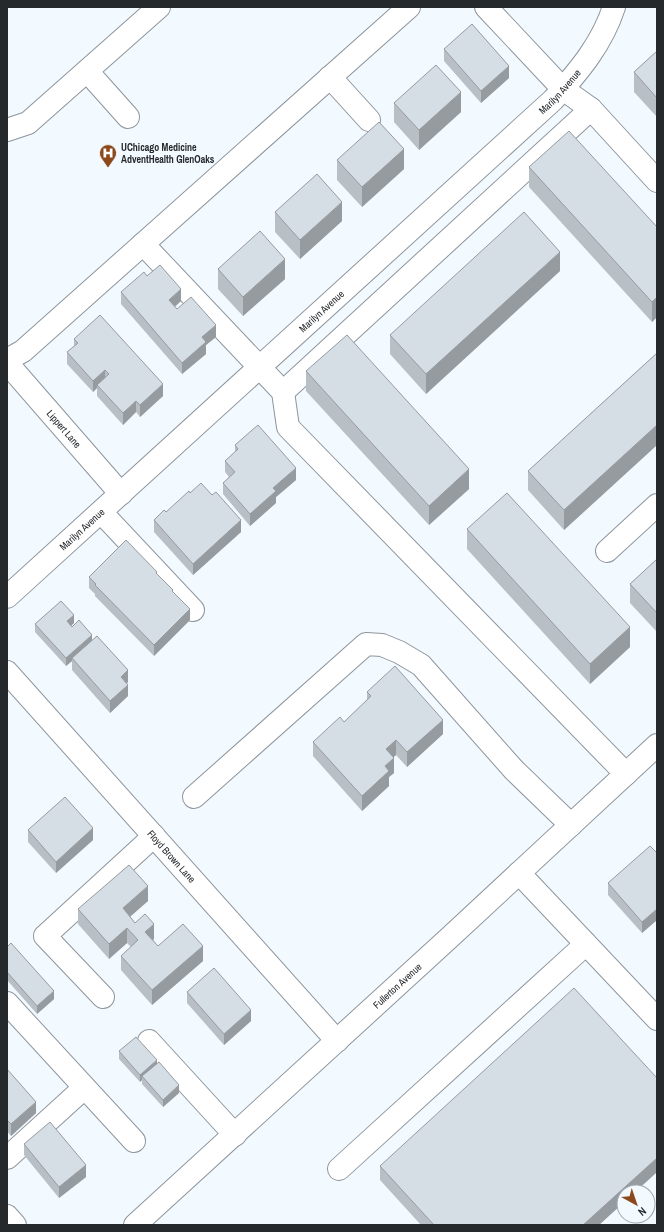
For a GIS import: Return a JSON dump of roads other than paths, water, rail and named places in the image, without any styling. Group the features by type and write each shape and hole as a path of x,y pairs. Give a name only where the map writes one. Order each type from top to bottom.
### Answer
{"street":[{"path":"7,130 28,123 159,7"},
{"path":"7,360 24,351 409,7"},
{"path":"486,7 563,88 591,109 657,180"},
{"name":"Marilyn Avenue","path":"7,597 553,100 586,62 606,27 614,7"},
{"path":"87,71 128,117"},
{"path":"330,77 369,120"},
{"path":"283,392 591,109"},
{"path":"143,244 283,392 288,427 626,774"},
{"name":"Lippert Lane","path":"7,363 121,494"},
{"path":"607,551 657,505"},
{"path":"101,512 193,610"},
{"path":"194,797 366,644 382,645 399,652 421,665 514,770 571,825"},
{"name":"Floyd Brown Lane","path":"7,672 337,1041"},
{"name":"Fullerton Avenue","path":"135,1225 235,1135 657,745"},
{"path":"103,997 45,936 154,836"},
{"path":"519,873 657,1019"},
{"path":"339,1169 586,944"},
{"path":"7,1003 134,1141"},
{"path":"150,1041 235,1135"},
{"path":"7,1158 84,1088"},
{"path":"7,1216 15,1225"}],"place":[{"name":"UChicago Medicine AdventHealth GlenOaks","path":"108,168"}]}
